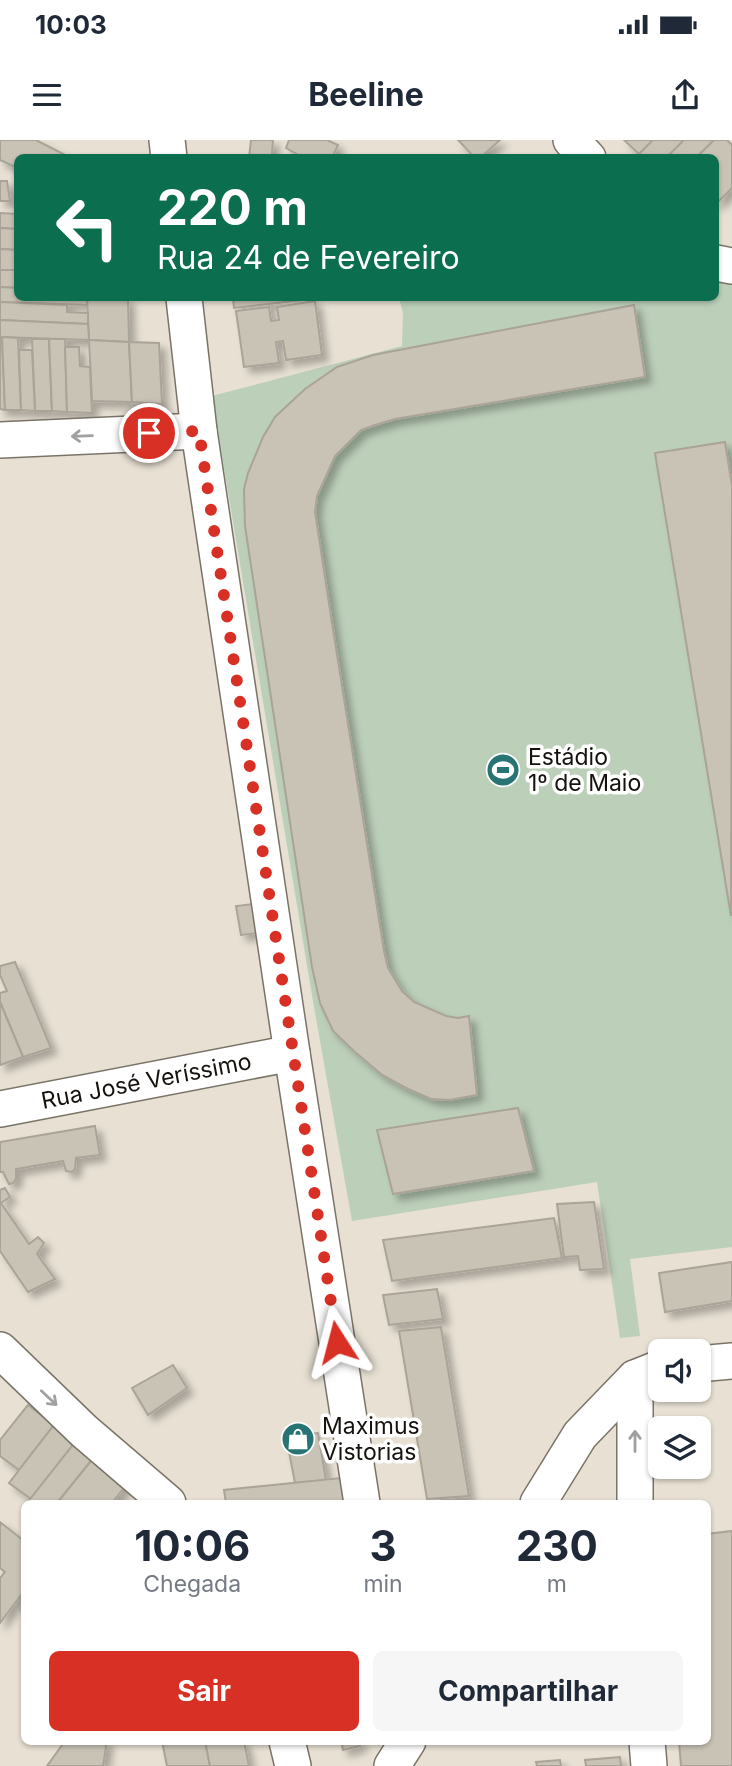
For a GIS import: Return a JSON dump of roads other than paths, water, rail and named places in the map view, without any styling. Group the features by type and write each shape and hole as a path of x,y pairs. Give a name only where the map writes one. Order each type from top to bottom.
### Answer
{"street":[{"path":"571,140 584,154"},
{"path":"184,301 199,431 362,1500"},
{"path":"0,440 199,431"},
{"name":"Rua José Veríssimo","path":"0,1109 292,1054"},
{"path":"0,1350 84,1431 164,1500"},
{"path":"711,1363 732,1361"},
{"path":"540,1500 580,1435 648,1373"},
{"path":"635,1500 648,1373"},
{"path":"647,1745 649,1766"}],"place":[{"name":"Estádio 1º de Maio","path":"503,770"},
{"name":"Maximus Vistorias","path":"298,1439"}]}
